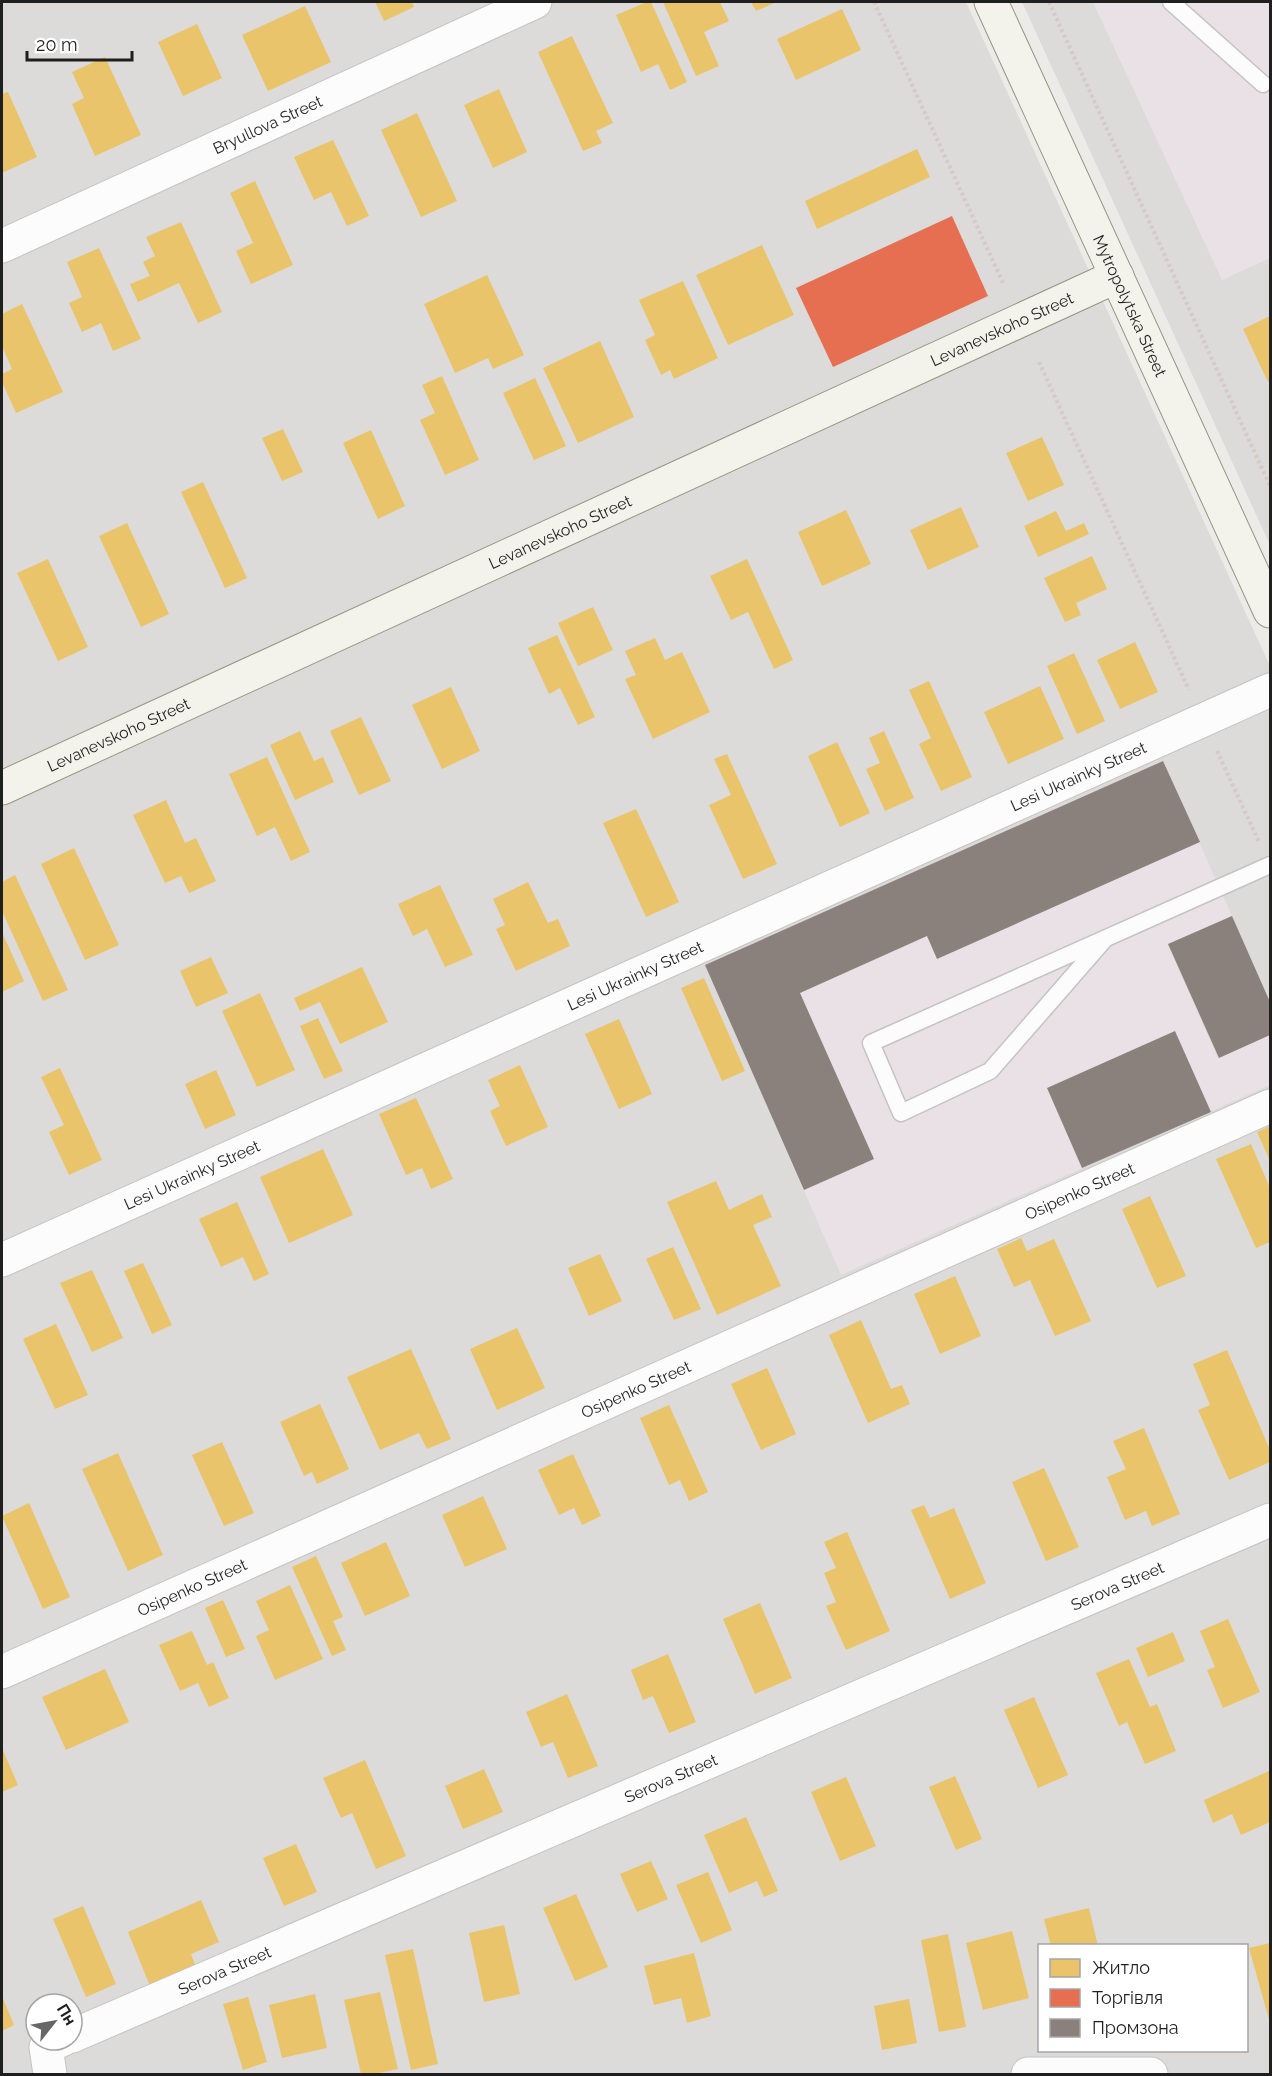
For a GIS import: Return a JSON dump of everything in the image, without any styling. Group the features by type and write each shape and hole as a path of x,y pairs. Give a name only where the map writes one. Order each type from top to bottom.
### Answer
{"street":[{"name":"Bryullova Street","path":"2,246 535,2"},
{"name":"Mytropolytska Street","path":"991,2 1270,611"},
{"name":"Levanevskoho Street","path":"2,788 1117,276"},
{"name":"Lesi Ukrainky Street","path":"2,1260 1270,690"},
{"name":"Osipenko Street","path":"2,1672 1270,1106"},
{"name":"Serova Street","path":"84,2031 1270,1520"},
{"path":"47,2052 50,2074"},
{"path":"1028,2074 1151,2074"}],"lane":[{"path":"1171,2 1263,84"},
{"path":"1105,939 990,1071 902,1113 872,1043 1105,939 1270,866"}],"path":[{"path":"874,2 1004,285"},
{"path":"1049,2 1270,486"},
{"path":"1039,362 1270,866"}],"shaded area":[{"path":"2,2 966,2 1270,666 1270,2074 2,2074"},
{"path":"1022,2 1270,2 1270,545"},
{"path":"1093,2 1270,2 1270,258 1222,280"},
{"path":"1163,761 1232,916 1168,945 1218,1058 1270,1035 1270,1085 841,1275 705,965"}],"building: Житло":[{"path":"375,2 412,2 414,7 384,21"},
{"path":"651,2 687,82 670,90 658,64 641,72 616,15"},
{"path":"663,2 720,2 729,21 704,32 719,66 696,76"},
{"path":"751,2 777,2 756,11"},
{"path":"305,6 331,62 268,91 242,35"},
{"path":"842,9 861,50 796,80 777,39"},
{"path":"197,24 222,78 183,96 158,42"},
{"path":"572,36 613,123 596,131 602,143 583,151 538,52"},
{"path":"105,57 141,135 95,156 72,104 84,98 72,72"},
{"path":"499,89 527,152 493,168 464,105"},
{"path":"8,92 37,157 2,173 2,94"},
{"path":"417,113 457,201 421,217 381,130"},
{"path":"333,140 369,216 347,226 331,192 314,200 294,157"},
{"path":"917,149 930,177 817,229 805,201"},
{"path":"255,181 293,265 251,284 236,251 253,243 230,193"},
{"path":"181,222 222,312 198,323 179,283 138,302 130,284 150,276 143,262 155,256 146,237"},
{"path":"762,245 794,315 728,345 696,275"},
{"path":"99,248 141,339 113,351 101,323 82,332 69,303 82,297 67,262"},
{"path":"487,275 524,355 493,369 488,358 455,373 424,304"},
{"path":"683,281 718,358 674,379 670,370 661,375 645,340 655,335 639,300"},
{"path":"22,304 63,392 16,413 2,382 2,374 12,369 2,346 2,314"},
{"path":"1270,316 1270,380 1268,382 1243,329"},
{"path":"600,341 634,417 578,443 543,368"},
{"path":"442,376 479,460 445,475 420,420 435,413 422,385"},
{"path":"535,378 566,446 534,460 503,393"},
{"path":"283,429 303,472 282,481 262,438"},
{"path":"371,430 405,506 378,519 343,443"},
{"path":"1042,437 1064,485 1028,501 1006,453"},
{"path":"203,482 247,578 225,588 181,492"},
{"path":"961,507 979,547 928,570 910,530"},
{"path":"846,510 871,564 822,586 798,532"},
{"path":"1056,511 1066,531 1084,523 1089,534 1038,557 1024,526"},
{"path":"127,523 169,614 141,627 99,536"},
{"path":"1092,556 1107,589 1076,603 1081,615 1065,622 1044,578"},
{"path":"48,559 88,647 58,661 17,573"},
{"path":"747,559 793,660 774,669 748,612 731,620 710,576"},
{"path":"593,607 613,650 578,666 558,623"},
{"path":"557,635 595,717 578,725 560,688 549,694 528,648"},
{"path":"655,638 665,660 682,652 710,712 653,739 625,679 636,675 625,651"},
{"path":"1135,642 1158,692 1120,709 1097,660"},
{"path":"1074,653 1105,721 1077,734 1047,666"},
{"path":"929,681 972,777 941,791 919,744 931,738 909,690"},
{"path":"1040,686 1064,739 1008,764 984,712"},
{"path":"451,687 480,751 442,769 412,705"},
{"path":"361,717 391,781 359,795 330,731"},
{"path":"300,731 314,761 323,757 334,782 295,800 270,745"},
{"path":"884,731 914,798 885,811 866,769 880,763 869,738"},
{"path":"837,742 870,813 840,827 808,756"},
{"path":"727,754 777,864 743,879 709,805 731,795 714,759"},
{"path":"267,757 310,852 291,861 275,827 257,836 229,774"},
{"path":"166,800 185,843 196,838 216,881 189,893 181,876 165,883 133,815"},
{"path":"636,809 679,902 646,917 603,823"},
{"path":"74,848 119,945 85,960 41,864"},
{"path":"15,875 68,990 43,1001 2,911 2,882"},
{"path":"528,882 548,923 558,919 570,946 516,971 496,929 505,925 493,899"},
{"path":"440,885 473,955 445,967 427,929 413,936 398,904"},
{"path":"2,932 24,981 2,992"},
{"path":"211,957 228,993 196,1007 180,971"},
{"path":"362,967 388,1022 340,1044 320,1002 300,1011 294,998"},
{"path":"704,978 745,1071 722,1081 681,988"},
{"path":"260,993 295,1070 257,1087 222,1011"},
{"path":"318,1018 343,1071 324,1079 300,1026"},
{"path":"619,1019 652,1094 619,1109 585,1034"},
{"path":"520,1065 548,1127 506,1146 490,1111 500,1106 488,1080"},
{"path":"60,1068 102,1160 69,1175 49,1132 64,1125 41,1077"},
{"path":"216,1070 236,1115 205,1129 185,1084"},
{"path":"416,1098 453,1179 431,1189 422,1168 406,1175 379,1114"},
{"path":"1270,1126 1270,1161 1257,1132"},
{"path":"1251,1144 1270,1188 1270,1242 1256,1248 1216,1159"},
{"path":"323,1149 353,1215 289,1243 260,1177"},
{"path":"716,1181 729,1210 762,1194 772,1217 753,1225 781,1286 717,1315 667,1202"},
{"path":"1150,1196 1186,1276 1157,1288 1122,1209"},
{"path":"237,1202 269,1274 254,1281 243,1257 221,1267 199,1219"},
{"path":"1021,1238 1027,1251 1054,1239 1091,1321 1055,1336 1030,1280 1014,1287 997,1249"},
{"path":"673,1247 701,1309 674,1320 646,1259"},
{"path":"600,1254 622,1301 589,1316 568,1268"},
{"path":"143,1263 172,1325 152,1334 124,1271"},
{"path":"92,1270 123,1338 92,1352 60,1283"},
{"path":"955,1276 981,1336 940,1354 914,1294"},
{"path":"861,1320 891,1389 902,1385 910,1404 868,1423 829,1335"},
{"path":"56,1324 88,1395 55,1409 23,1339"},
{"path":"517,1328 545,1388 497,1410 470,1349"},
{"path":"411,1349 451,1439 427,1449 419,1433 380,1450 347,1377"},
{"path":"1227,1350 1270,1450 1270,1462 1229,1480 1198,1410 1210,1405 1193,1364"},
{"path":"767,1368 796,1434 761,1450 731,1384"},
{"path":"320,1404 349,1469 317,1484 312,1472 304,1476 280,1422"},
{"path":"669,1405 708,1492 689,1501 680,1480 669,1485 640,1418"},
{"path":"1144,1428 1180,1514 1152,1526 1146,1511 1125,1520 1107,1477 1126,1469 1113,1441"},
{"path":"222,1442 254,1513 224,1526 192,1455"},
{"path":"118,1453 163,1555 128,1571 82,1469"},
{"path":"573,1454 601,1516 582,1525 574,1508 559,1515 538,1470"},
{"path":"1044,1468 1079,1547 1046,1561 1012,1482"},
{"path":"483,1496 507,1549 465,1567 442,1515"},
{"path":"29,1503 70,1597 43,1609 2,1516"},
{"path":"924,1505 930,1518 954,1508 986,1583 950,1599 911,1510"},
{"path":"847,1532 890,1631 846,1650 826,1606 836,1602 824,1573 836,1568 824,1542"},
{"path":"386,1542 410,1596 365,1616 341,1563"},
{"path":"316,1556 343,1617 333,1621 346,1650 332,1656 292,1567"},
{"path":"290,1585 323,1659 275,1680 256,1636 269,1630 256,1601"},
{"path":"223,1600 245,1649 226,1657 205,1608"},
{"path":"760,1603 792,1678 755,1694 723,1619"},
{"path":"1228,1619 1260,1692 1223,1708 1207,1670 1215,1667 1200,1631"},
{"path":"192,1631 207,1665 213,1662 229,1698 209,1707 198,1683 180,1691 159,1645"},
{"path":"1173,1632 1185,1661 1148,1677 1136,1648"},
{"path":"668,1654 696,1722 669,1733 653,1696 643,1700 631,1670"},
{"path":"1129,1659 1150,1707 1157,1704 1176,1751 1145,1764 1127,1722 1119,1726 1096,1673"},
{"path":"105,1669 129,1722 66,1750 42,1697"},
{"path":"567,1694 598,1766 568,1778 553,1742 541,1747 526,1712"},
{"path":"1034,1697 1068,1775 1038,1788 1004,1710"},
{"path":"2,1748 18,1785 2,1792"},
{"path":"365,1760 406,1856 376,1869 352,1813 341,1818 323,1778"},
{"path":"484,1769 503,1812 463,1829 445,1786"},
{"path":"1269,1771 1270,1822 1241,1835 1232,1814 1213,1823 1204,1800"},
{"path":"955,1776 982,1839 956,1850 929,1787"},
{"path":"846,1777 876,1846 840,1861 811,1792"},
{"path":"746,1817 778,1891 764,1897 757,1881 729,1893 704,1835"},
{"path":"296,1844 317,1892 284,1906 263,1858"},
{"path":"651,1861 668,1899 637,1912 620,1874"},
{"path":"708,1872 732,1930 701,1943 676,1885"},
{"path":"576,1894 608,1967 575,1981 543,1908"},
{"path":"201,1900 219,1942 191,1954 196,1967 150,1986 128,1932"},
{"path":"83,1906 116,1984 86,1997 53,1919"},
{"path":"1089,1908 1098,1944 1050,1944 1044,1919"},
{"path":"504,1925 520,1994 484,2002 469,1933"},
{"path":"1012,1931 1029,1998 983,2010 966,1943"},
{"path":"948,1934 966,2027 939,2032 921,1940"},
{"path":"1270,1943 1270,2023 1249,1948"},
{"path":"413,1949 438,2064 411,2070 385,1955"},
{"path":"694,1953 711,2016 687,2023 681,1998 654,2005 644,1966"},
{"path":"380,1992 398,2069 361,2074 344,2000"},
{"path":"315,1994 327,2048 282,2058 269,2005"},
{"path":"2,1996 14,2025 2,2031"},
{"path":"248,1997 267,2062 243,2070 223,2004"},
{"path":"909,1999 917,2043 882,2050 874,2006"}],"building: Торгівля":[{"path":"952,216 988,296 833,367 796,288"}],"building: Промзона":[{"path":"1163,761 1200,842 937,959 927,936 800,993 874,1159 804,1190 705,965"},
{"path":"1232,916 1270,1002 1270,1035 1219,1058 1168,944"},
{"path":"1175,1031 1211,1112 1082,1168 1047,1088"}]}
